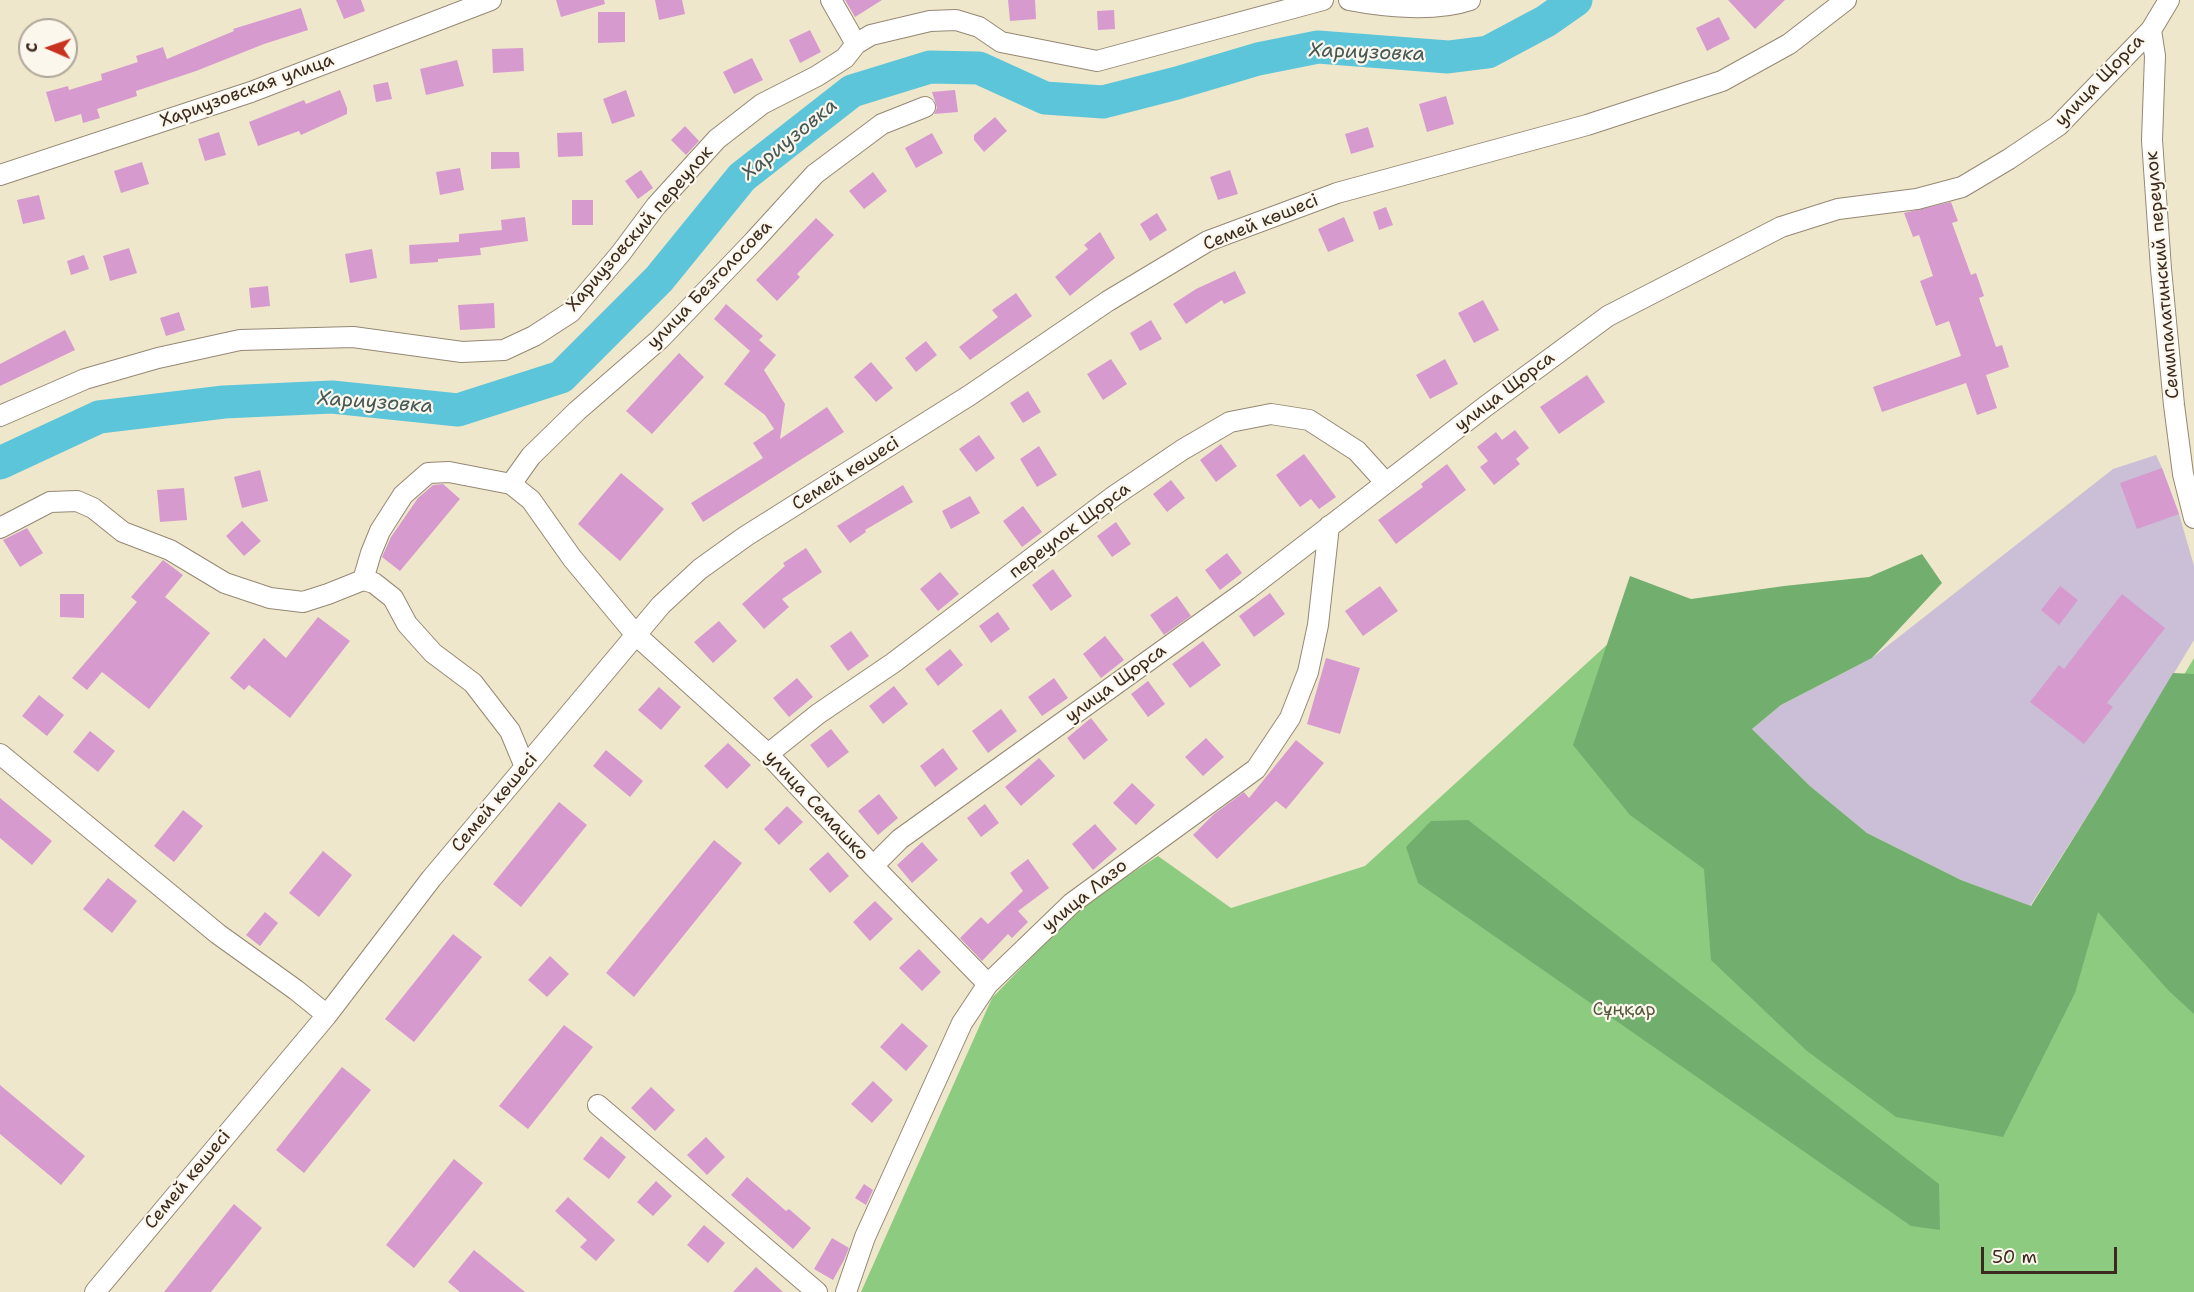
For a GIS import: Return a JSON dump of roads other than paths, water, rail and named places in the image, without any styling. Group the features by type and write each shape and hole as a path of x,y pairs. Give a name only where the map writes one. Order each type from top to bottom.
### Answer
{"street":[{"name":"Хариузовская улица","path":"0,175 251,92 491,0"},
{"path":"831,0 856,44"},
{"name":"Хариузовский переулок","path":"0,416 85,379 158,358 240,340 353,337 462,352 504,350 534,336 571,312 621,253 656,206 717,139 762,104 817,76 844,58 856,44 871,35 930,21 956,20 979,27 1001,42 1097,61 1323,0"},
{"path":"1349,0 1380,6 1451,6 1470,0"},
{"name":"Семей көшесі","path":"94,1292 327,1015 431,879 661,605 700,569 746,537 970,395 1108,301 1208,241 1337,193 1587,124 1722,81 1789,44 1846,0"},
{"name":"улица Щорса","path":"873,866 900,839 1247,590 1608,316 1781,227 1838,209 1917,199 1962,187 2010,159 2058,126 2151,30 2169,0"},
{"name":"Семипалатинский переулок","path":"2151,30 2155,56 2152,140 2161,269 2178,434 2194,518"},
{"name":"улица Безголосова","path":"511,484 531,456 577,411 660,339 815,174 882,124 925,107"},
{"name":"переулок Щорса","path":"768,754 818,714 893,663 1114,496 1182,450 1230,422 1271,414 1309,420 1357,451 1386,483"},
{"path":"363,580 380,531 404,495 428,473 448,472 511,484 531,500 572,558 636,635"},
{"path":"0,528 50,502 77,501 93,508 123,531 170,550 225,583 270,598 303,602 363,580 374,583 393,598 407,624 433,653 473,683 510,731 525,767"},
{"name":"улица Лазо","path":"846,1292 865,1237 962,1023 988,984 1072,903 1256,769 1290,718 1308,672 1318,625 1329,526"},
{"name":"улица Семашко","path":"636,635 768,754 988,984"},
{"path":"0,754 218,934 327,1015"},
{"path":"598,1105 817,1292"}],"waterway":[{"name":"Хариузовка","path":"0,463 99,417 224,402 332,397 458,410 561,377 659,279 742,177 852,91 930,67 979,68 1045,98 1103,102 1258,59 1318,47 1448,57 1488,52 1546,21 1576,0"}],"park label":[{"name":"Сұңқар","path":"1624,1010"}]}
